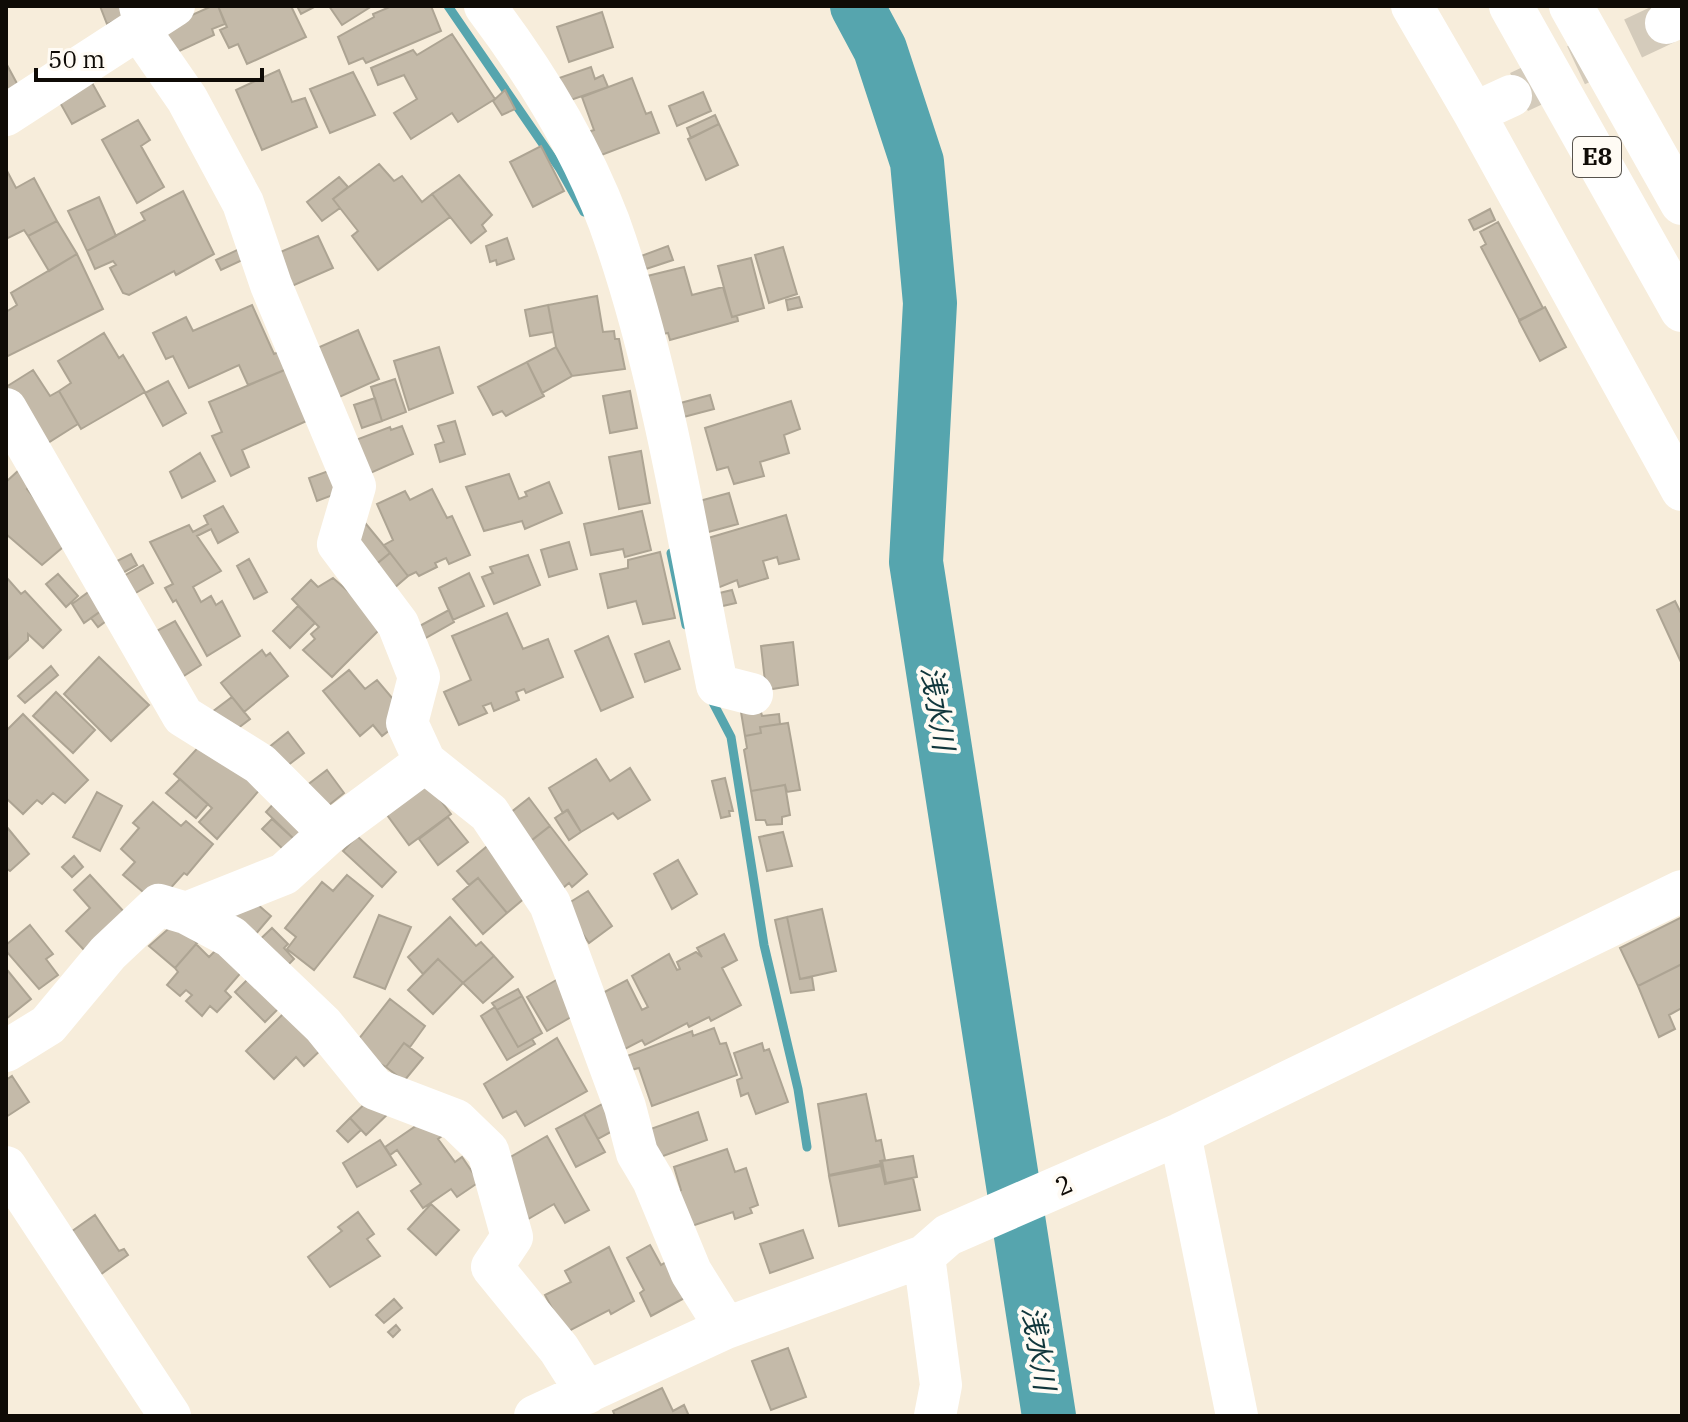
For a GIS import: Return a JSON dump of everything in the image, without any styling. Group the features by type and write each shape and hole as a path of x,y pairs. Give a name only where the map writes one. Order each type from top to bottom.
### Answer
{"highway":[{"name":"E8","path":"1511,6 1682,310"},
{"name":"E8","path":"1571,6 1682,203"}],"street":[{"path":"485,6 527,61 608,221 669,440 717,685 752,694"},
{"path":"1412,6 1493,104 1682,490"},
{"path":"6,115 153,11"},
{"path":"153,11 149,44 187,99 243,203 271,285 355,486 338,544 398,624 419,677 407,723 425,762 489,813 550,904 625,1107 637,1153 653,1180 691,1272 726,1328"},
{"path":"6,409 183,716 260,764 329,833"},
{"path":"186,913 284,874 329,833 425,762"},
{"name":"2","path":"535,1416 726,1328 936,1246 1180,1134 1682,891"},
{"path":"6,1051 48,1025 108,953 159,905 186,913 231,937 323,1025 375,1089 456,1120 488,1151 512,1237 492,1267 559,1349 587,1393"},
{"path":"1180,1134 1237,1416"},
{"path":"6,1167 170,1416"},
{"path":"935,1416 941,1385 936,1246"}],"building":[{"path":"100,6 125,6 129,16 107,24"},
{"path":"218,6 225,24 212,29 214,35 175,53 163,28"},
{"path":"218,6 291,6 306,37 247,64 238,44 229,48 220,30 227,27"},
{"path":"297,6 316,6 301,14"},
{"path":"329,6 372,6 342,25"},
{"path":"392,6 431,6 441,31 366,63 363,58 349,64 338,37 374,17 373,14"},
{"path":"602,12 613,47 569,62 557,27"},
{"path":"452,34 495,99 458,122 452,113 411,139 394,113 417,99 404,75 378,85 371,68 413,50 417,55"},
{"path":"6,63 21,91 6,100"},
{"path":"591,67 595,79 603,75 608,87 568,101 559,78"},
{"path":"279,70 292,102 305,98 317,127 262,150 236,90"},
{"path":"353,72 375,115 330,133 310,89"},
{"path":"632,78 646,114 651,112 659,133 591,159 581,134 594,130 582,97"},
{"path":"91,81 105,106 72,124 58,99"},
{"path":"505,90 515,109 502,115 493,101"},
{"path":"703,92 711,111 677,126 669,106"},
{"path":"715,115 719,124 691,138 687,128"},
{"path":"138,120 150,140 141,146 164,187 137,203 102,140"},
{"path":"719,124 738,165 706,180 688,139"},
{"path":"541,146 564,191 533,207 510,162"},
{"path":"379,164 394,181 402,176 422,202 432,194 450,217 378,270 352,236 358,231 333,199"},
{"path":"6,169 16,188 34,178 57,221 28,236 24,230 6,239"},
{"path":"459,175 492,215 482,225 486,231 471,243 432,194"},
{"path":"339,177 348,187 333,199 340,208 322,221 307,202"},
{"path":"183,191 214,254 176,275 174,271 129,295 123,293 110,268 116,265 113,261 95,269 87,251 145,220 141,213"},
{"path":"99,197 116,236 87,251 68,211"},
{"path":"1490,209 1495,220 1474,230 1469,220"},
{"path":"57,221 77,254 49,271 28,236"},
{"path":"1498,222 1543,308 1519,320 1481,247 1486,244 1480,232"},
{"path":"318,236 333,268 292,286 278,253"},
{"path":"507,238 514,259 497,265 496,260 490,262 486,246"},
{"path":"250,244 255,254 221,270 216,260"},
{"path":"668,246 673,260 646,269 641,256"},
{"path":"783,247 797,294 769,303 755,255"},
{"path":"77,254 103,309 6,357 6,312 17,305 11,293"},
{"path":"751,258 764,308 732,317 718,266"},
{"path":"684,267 692,295 723,287 732,317 737,316 738,321 670,340 668,333 658,335 647,276"},
{"path":"597,296 603,332 614,331 615,339 619,339 625,369 572,376 556,347 548,305"},
{"path":"799,297 802,307 788,310 786,300"},
{"path":"252,305 274,354 279,352 287,369 248,385 239,365 189,388 173,356 166,359 153,333 186,317 193,331"},
{"path":"548,305 553,332 530,336 525,310"},
{"path":"1545,307 1566,347 1540,361 1519,321"},
{"path":"358,330 379,379 335,399 315,349"},
{"path":"104,333 119,358 123,355 145,392 81,429 59,391 71,383 58,361"},
{"path":"439,347 453,393 409,410 394,361"},
{"path":"556,347 572,376 542,393 527,362"},
{"path":"527,362 544,396 506,416 502,411 493,415 478,387"},
{"path":"287,369 311,419 242,450 249,467 231,476 212,436 222,432 209,402"},
{"path":"33,370 50,396 59,391 78,424 43,446 6,387"},
{"path":"395,379 406,412 382,421 371,387"},
{"path":"168,381 186,413 163,426 145,393"},
{"path":"630,391 637,428 610,433 603,396"},
{"path":"710,395 714,409 676,419 673,405"},
{"path":"375,398 382,421 362,428 354,405"},
{"path":"791,401 800,429 784,435 789,453 760,462 764,476 734,484 728,467 717,470 705,428"},
{"path":"455,421 465,454 440,462 435,445 444,442 438,426"},
{"path":"402,426 413,454 366,475 353,441 390,427 391,430"},
{"path":"641,451 650,503 619,509 609,457"},
{"path":"200,453 215,481 182,498 170,472"},
{"path":"334,469 341,492 317,501 309,478"},
{"path":"19,470 32,483 27,489 69,542 42,565 6,534 6,482"},
{"path":"509,474 519,499 527,496 525,492 549,482 562,513 525,529 522,521 484,531 466,487"},
{"path":"432,489 447,518 452,516 470,555 449,564 446,558 435,563 437,567 419,576 416,572 408,576 384,545 393,540 377,504 405,491 410,500"},
{"path":"729,493 738,524 701,534 692,503"},
{"path":"223,506 238,532 218,543 211,529 197,536 221,571 193,587 201,602 211,596 216,605 222,601 240,636 207,656 176,600 173,602 165,588 173,584 150,542 189,525 193,532 208,524 204,516"},
{"path":"642,511 651,550 625,557 623,549 591,555 584,524"},
{"path":"786,515 799,559 779,564 777,557 763,561 768,578 739,587 737,580 715,589 698,541"},
{"path":"366,524 390,553 374,566 350,538"},
{"path":"569,542 577,569 549,577 541,550"},
{"path":"660,552 675,618 643,624 636,601 608,608 600,574 628,568 628,560"},
{"path":"390,553 408,576 393,589 374,566"},
{"path":"131,554 137,565 117,576 111,564"},
{"path":"528,555 540,585 494,604 482,577 493,573 490,567"},
{"path":"249,559 267,592 254,599 237,566"},
{"path":"143,565 153,583 132,595 122,577"},
{"path":"469,573 484,606 453,620 439,588"},
{"path":"58,574 78,596 66,607 46,584"},
{"path":"6,577 21,594 25,591 61,630 43,648 28,634 28,640 8,659"},
{"path":"333,578 385,624 332,677 303,650 315,639 311,634 319,627 292,599 311,580 318,587"},
{"path":"94,588 108,606 84,623 72,604"},
{"path":"732,590 736,603 714,608 711,595"},
{"path":"1675,601 1682,615 1681,662 1657,610"},
{"path":"108,606 113,616 98,627 91,618"},
{"path":"298,606 315,623 290,648 273,631"},
{"path":"449,610 454,622 422,640 416,628"},
{"path":"507,613 523,649 548,639 563,677 526,693 524,689 516,692 519,700 494,711 491,703 483,706 487,713 459,725 444,692 471,680 452,636"},
{"path":"175,621 201,665 179,679 153,633"},
{"path":"608,636 633,697 601,711 575,651"},
{"path":"669,641 680,669 645,682 635,654"},
{"path":"793,642 798,685 766,690 761,646"},
{"path":"262,650 266,656 270,653 288,676 244,712 221,683"},
{"path":"99,657 149,705 111,741 64,694"},
{"path":"51,666 58,675 25,703 18,696"},
{"path":"349,670 365,689 377,680 398,705 400,722 382,736 373,725 360,736 323,691"},
{"path":"56,692 95,730 73,753 33,716"},
{"path":"232,697 250,719 229,735 212,712"},
{"path":"760,708 762,716 779,714 780,724 760,727 761,733 745,736 741,712"},
{"path":"23,714 88,780 65,803 53,793 42,804 37,800 23,814 6,798 6,731"},
{"path":"788,723 800,790 787,792 785,785 751,791 744,750 747,748 745,736 761,733 760,727"},
{"path":"288,732 304,753 279,772 263,752"},
{"path":"203,742 262,787 217,839 199,822 212,808 174,774"},
{"path":"596,759 610,781 630,768 650,800 618,819 613,813 581,832 568,810 563,813 549,788"},
{"path":"327,770 344,793 324,809 306,786"},
{"path":"725,778 733,811 729,811 730,816 721,818 712,781"},
{"path":"180,779 208,804 196,818 166,793"},
{"path":"428,784 451,814 409,845 382,808"},
{"path":"785,785 790,815 782,817 782,824 767,825 765,820 756,820 751,791"},
{"path":"97,792 122,806 100,851 73,837"},
{"path":"529,798 550,826 527,844 505,817"},
{"path":"277,800 307,830 296,841 266,812"},
{"path":"153,802 181,826 186,821 213,844 187,875 184,873 168,891 160,885 149,897 123,875 135,862 121,849 139,828 133,823"},
{"path":"567,810 581,832 569,840 555,818"},
{"path":"448,817 468,842 438,865 419,839"},
{"path":"272,819 296,841 286,852 262,829"},
{"path":"6,826 29,854 10,871 6,868"},
{"path":"550,826 587,874 572,887 569,883 563,888 527,844"},
{"path":"783,832 792,866 767,871 759,837"},
{"path":"357,836 396,872 382,887 343,851"},
{"path":"491,843 532,892 507,913 478,878 469,885 457,871"},
{"path":"74,856 83,867 72,877 62,867"},
{"path":"678,860 697,894 672,909 654,874"},
{"path":"90,875 126,914 85,951 66,931 90,908 74,890"},
{"path":"347,875 373,896 314,970 287,949 296,937 285,928 322,882 333,891"},
{"path":"478,878 507,913 483,934 453,899"},
{"path":"588,891 612,926 589,943 564,906"},
{"path":"249,897 271,916 249,942 227,924"},
{"path":"822,909 836,971 800,979 787,917"},
{"path":"379,915 411,927 385,989 354,977"},
{"path":"450,917 476,946 481,942 494,956 463,983 438,959 423,974 408,957"},
{"path":"787,917 800,979 812,977 814,990 791,993 775,920"},
{"path":"1682,917 1682,964 1638,986 1620,948"},
{"path":"175,923 197,943 175,968 149,946"},
{"path":"30,925 53,954 46,959 58,975 39,989 6,951 6,945"},
{"path":"272,928 288,944 284,948 294,959 280,973 253,946"},
{"path":"724,934 737,960 722,968 741,1005 711,1021 709,1017 689,1027 687,1023 645,1045 642,1040 625,1049 597,996 627,980 642,1010 648,1007 632,976 669,954 677,970 680,969 677,962 696,952 702,957 697,948"},
{"path":"196,944 209,957 217,949 245,968 225,991 231,997 217,1012 210,1006 202,1016 186,1001 192,995 186,990 180,996 167,985 178,972 175,968"},
{"path":"494,956 513,977 483,1003 463,983"},
{"path":"438,959 463,983 433,1014 408,990"},
{"path":"1682,964 1682,1008 1669,1015 1675,1029 1659,1037 1638,986"},
{"path":"8,971 31,999 6,1019 6,973"},
{"path":"255,972 285,1002 265,1022 235,992"},
{"path":"558,979 578,1013 547,1031 527,997"},
{"path":"518,989 522,996 497,1010 492,1003"},
{"path":"522,996 542,1033 518,1047 497,1010"},
{"path":"390,999 425,1026 410,1047 404,1043 386,1067 351,1049"},
{"path":"290,1007 326,1045 304,1066 296,1057 274,1079 246,1051"},
{"path":"495,1007 518,1047 532,1039 535,1044 507,1060 481,1016"},
{"path":"714,1028 720,1044 726,1043 737,1075 652,1106 639,1068 631,1070 627,1056 692,1031 693,1036"},
{"path":"557,1038 587,1091 525,1126 516,1111 503,1118 484,1084"},
{"path":"404,1043 423,1058 404,1081 386,1067"},
{"path":"762,1043 764,1051 769,1049 788,1102 756,1114 748,1093 741,1096 737,1080 742,1078 734,1053"},
{"path":"12,1076 29,1102 6,1117 6,1080"},
{"path":"375,1094 391,1111 366,1135 350,1118"},
{"path":"866,1094 876,1141 881,1140 885,1160 880,1161 881,1164 829,1175 818,1104"},
{"path":"604,1103 618,1128 598,1139 584,1114"},
{"path":"698,1112 707,1140 655,1159 645,1131"},
{"path":"584,1114 605,1152 576,1167 556,1129"},
{"path":"429,1117 442,1136 438,1139 455,1162 462,1157 479,1182 457,1197 451,1189 423,1208 411,1191 421,1184 397,1150 390,1155 385,1147"},
{"path":"350,1118 361,1130 348,1142 337,1131"},
{"path":"547,1136 589,1210 565,1223 554,1204 523,1222 505,1160"},
{"path":"380,1140 396,1165 357,1187 343,1163"},
{"path":"727,1149 735,1172 746,1168 758,1205 750,1208 752,1213 735,1219 733,1212 680,1230 669,1194 681,1190 674,1167"},
{"path":"913,1156 917,1177 886,1183 882,1161"},
{"path":"881,1166 885,1184 913,1178 920,1210 839,1226 829,1176"},
{"path":"431,1204 459,1230 436,1255 408,1229"},
{"path":"358,1212 374,1234 367,1239 380,1256 330,1287 308,1257 342,1231 338,1227"},
{"path":"95,1215 119,1251 124,1249 128,1255 97,1277 68,1234"},
{"path":"803,1230 813,1258 770,1273 760,1244"},
{"path":"650,1245 661,1265 671,1259 690,1295 651,1316 640,1293 644,1290 627,1258"},
{"path":"609,1247 634,1301 565,1333 545,1295 571,1282 565,1271"},
{"path":"394,1299 402,1308 384,1323 376,1315"},
{"path":"396,1325 400,1330 393,1337 388,1332"},
{"path":"788,1348 806,1397 771,1410 752,1361"},
{"path":"662,1388 673,1411 684,1405 689,1416 615,1416 613,1411"}],"waterway":[{"path":"448,6 560,169 584,212"},
{"name":"浅水川","path":"857,6 880,49 917,162 930,303 916,562 1049,1416"},
{"path":"671,553 686,625"},
{"path":"709,695 731,737 764,945 798,1089 807,1147"}],"tunnel":[{"path":"1519,92 1666,23"}]}
